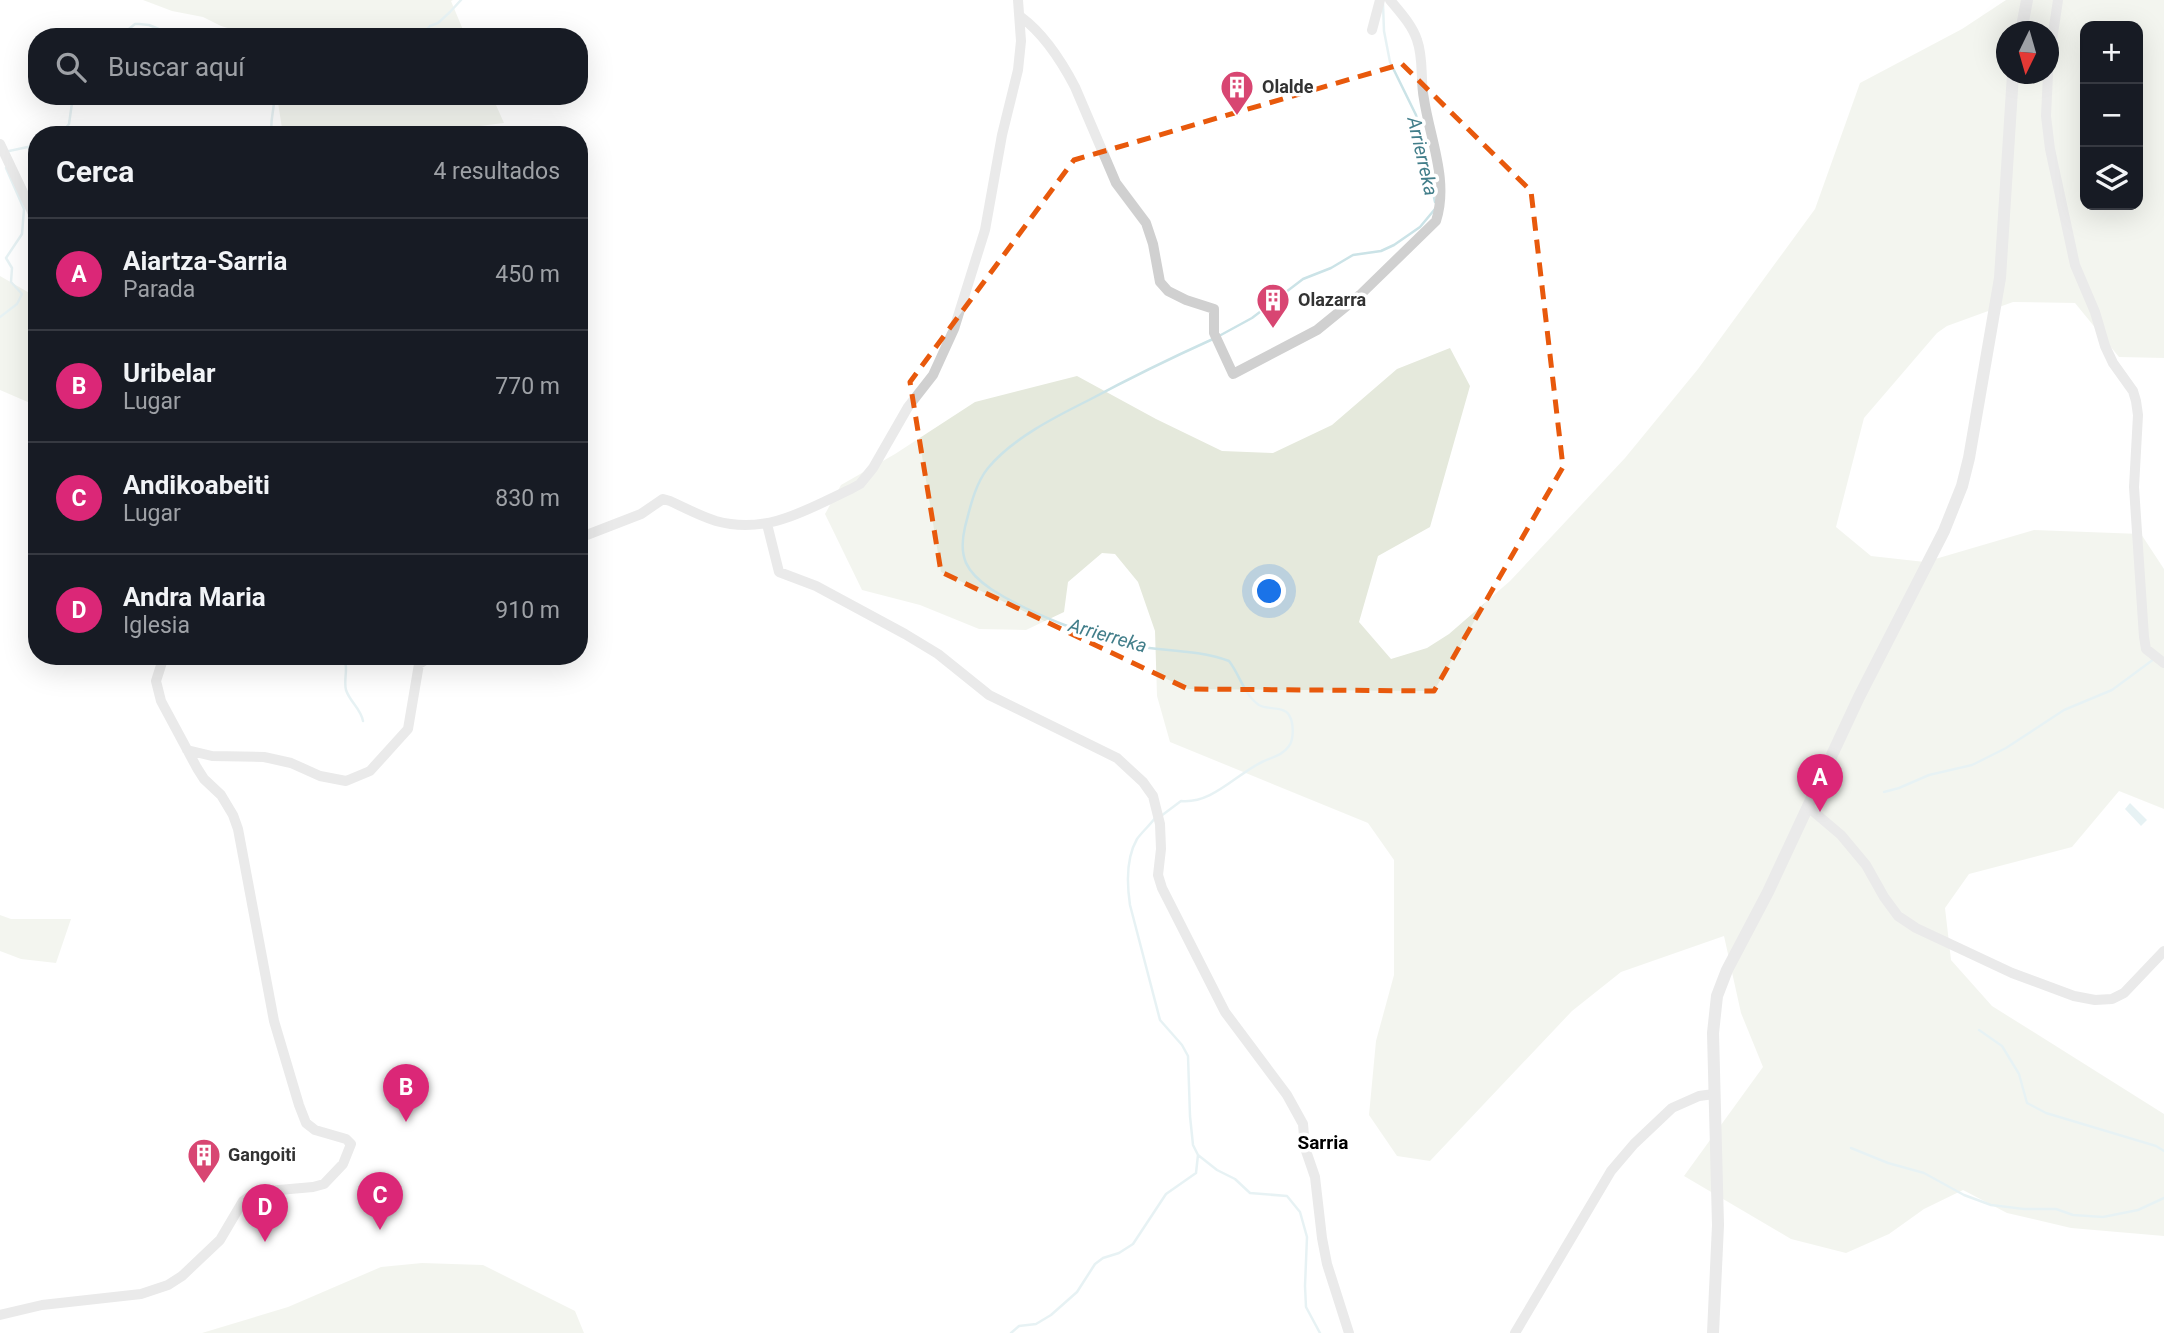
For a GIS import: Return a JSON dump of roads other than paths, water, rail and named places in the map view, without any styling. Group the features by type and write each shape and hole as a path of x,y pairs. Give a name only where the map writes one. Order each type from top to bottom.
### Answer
{"street":[{"path":"588,535 641,514 663,499 717,521 750,526 780,522 860,484 884,451 908,407 933,375 954,329 985,230 1002,135 1018,70 1021,17 1018,0"},
{"path":"1372,30 1380,0"},
{"path":"1021,17 1035,28 1069,75 1116,183 1146,223 1160,282 1168,291 1214,309 1217,337 1233,374 1317,330 1360,295 1436,221 1441,207 1442,188 1423,96 1417,40 1390,0"},
{"path":"2023,21 2027,0"},
{"path":"2055,21 2058,0"},
{"path":"1713,1333 1717,1225 1713,1033 1717,996 1727,970 1768,892 1859,697 1944,531 1962,486 2000,278 2012,84"},
{"path":"2048,84 2046,116 2050,149 2078,274 2095,312 2105,346 2113,363 2133,391 2136,401 2138,415 2135,497 2144,637 2146,649 2162,663"},
{"path":"0,144 28,203"},
{"path":"767,524 779,572 816,586 927,647 989,695 1117,758 1143,782 1153,796 1160,826 1158,875 1162,888 1225,1012 1287,1095 1303,1124 1305,1148 1315,1177 1327,1264 1349,1333"},
{"path":"0,1315 41,1305 141,1294 168,1285 182,1276 220,1240 243,1200 256,1192 324,1184 343,1164 351,1144 346,1139 315,1130 306,1123 274,1021 238,829 221,795 204,779 161,701 156,681 160,665"},
{"path":"187,750 212,757 264,757 290,763 320,776 346,781 370,771 408,729 419,665"},
{"path":"1808,807 1841,835 1866,865 1898,916 1916,928 2012,973 2074,996 2095,1000 2112,999 2124,993 2164,951"},
{"path":"1515,1333 1611,1171 1634,1144 1672,1108 1699,1096 1714,1094"}],"water":[{"path":"2130,803 2147,820 2141,826 2125,809"}],"waterway":[{"path":"428,28 438,23 461,0"},
{"name":"Arrierreka","path":"1383,4 1384,31 1390,62 1416,115 1435,202"},
{"path":"130,28 135,24 156,28"},
{"path":"67,126 72,105"},
{"path":"271,126 274,105"},
{"path":"9,151 28,147"},
{"path":"0,317 17,304 22,294 11,282 12,268 6,258 22,234 24,209 6,168"},
{"name":"Arrierreka","path":"1219,336 1252,318 1303,279 1331,268 1353,255 1381,251 1394,245 1420,227 1435,209"},
{"name":"Arrierreka","path":"1161,816 1181,801 1203,798 1223,788 1252,768 1283,752 1291,743 1293,735 1292,722 1287,712 1262,706 1254,701 1229,661 1182,651 1134,646 1099,637 1061,624 1006,598 982,583 970,570 964,555 963,538 980,481 988,468 1010,447 1062,414 1213,339"},
{"path":"1884,792 1929,775 1972,765 2006,748 2064,710 2112,690 2154,659"},
{"path":"346,665 346,690 363,721"},
{"name":"Arrierreka","path":"1155,818 1133,846 1128,872 1129,897 1160,1020 1188,1056 1193,1145 1198,1155 1217,1170 1235,1179 1250,1193 1287,1196 1300,1212 1307,1237 1306,1307 1320,1333"},
{"path":"1979,1030 2002,1046 2019,1074 2027,1103 2046,1113 2156,1146 2164,1151"},
{"path":"1851,1148 1888,1163 1924,1173 1964,1195 1991,1205 2056,1209 2073,1215 2103,1217 2138,1210 2164,1198"},
{"path":"1011,1333 1019,1326 1036,1324 1051,1315 1077,1292 1095,1264 1133,1244 1166,1194 1196,1173 1198,1155"}],"place":[{"name":"Olalde","path":"1237,117"},
{"name":"Olazarra","path":"1273,330"},
{"name":"Aiartza-Sarria","path":"1820,812"},
{"name":"Uribelar","path":"406,1122"},
{"name":"Gangoiti","path":"204,1185"},
{"name":"Andikoabeiti","path":"380,1230"},
{"name":"Andra Maria","path":"265,1242"}],"district":[{"name":"Sarria","path":"1323,1142"}]}
